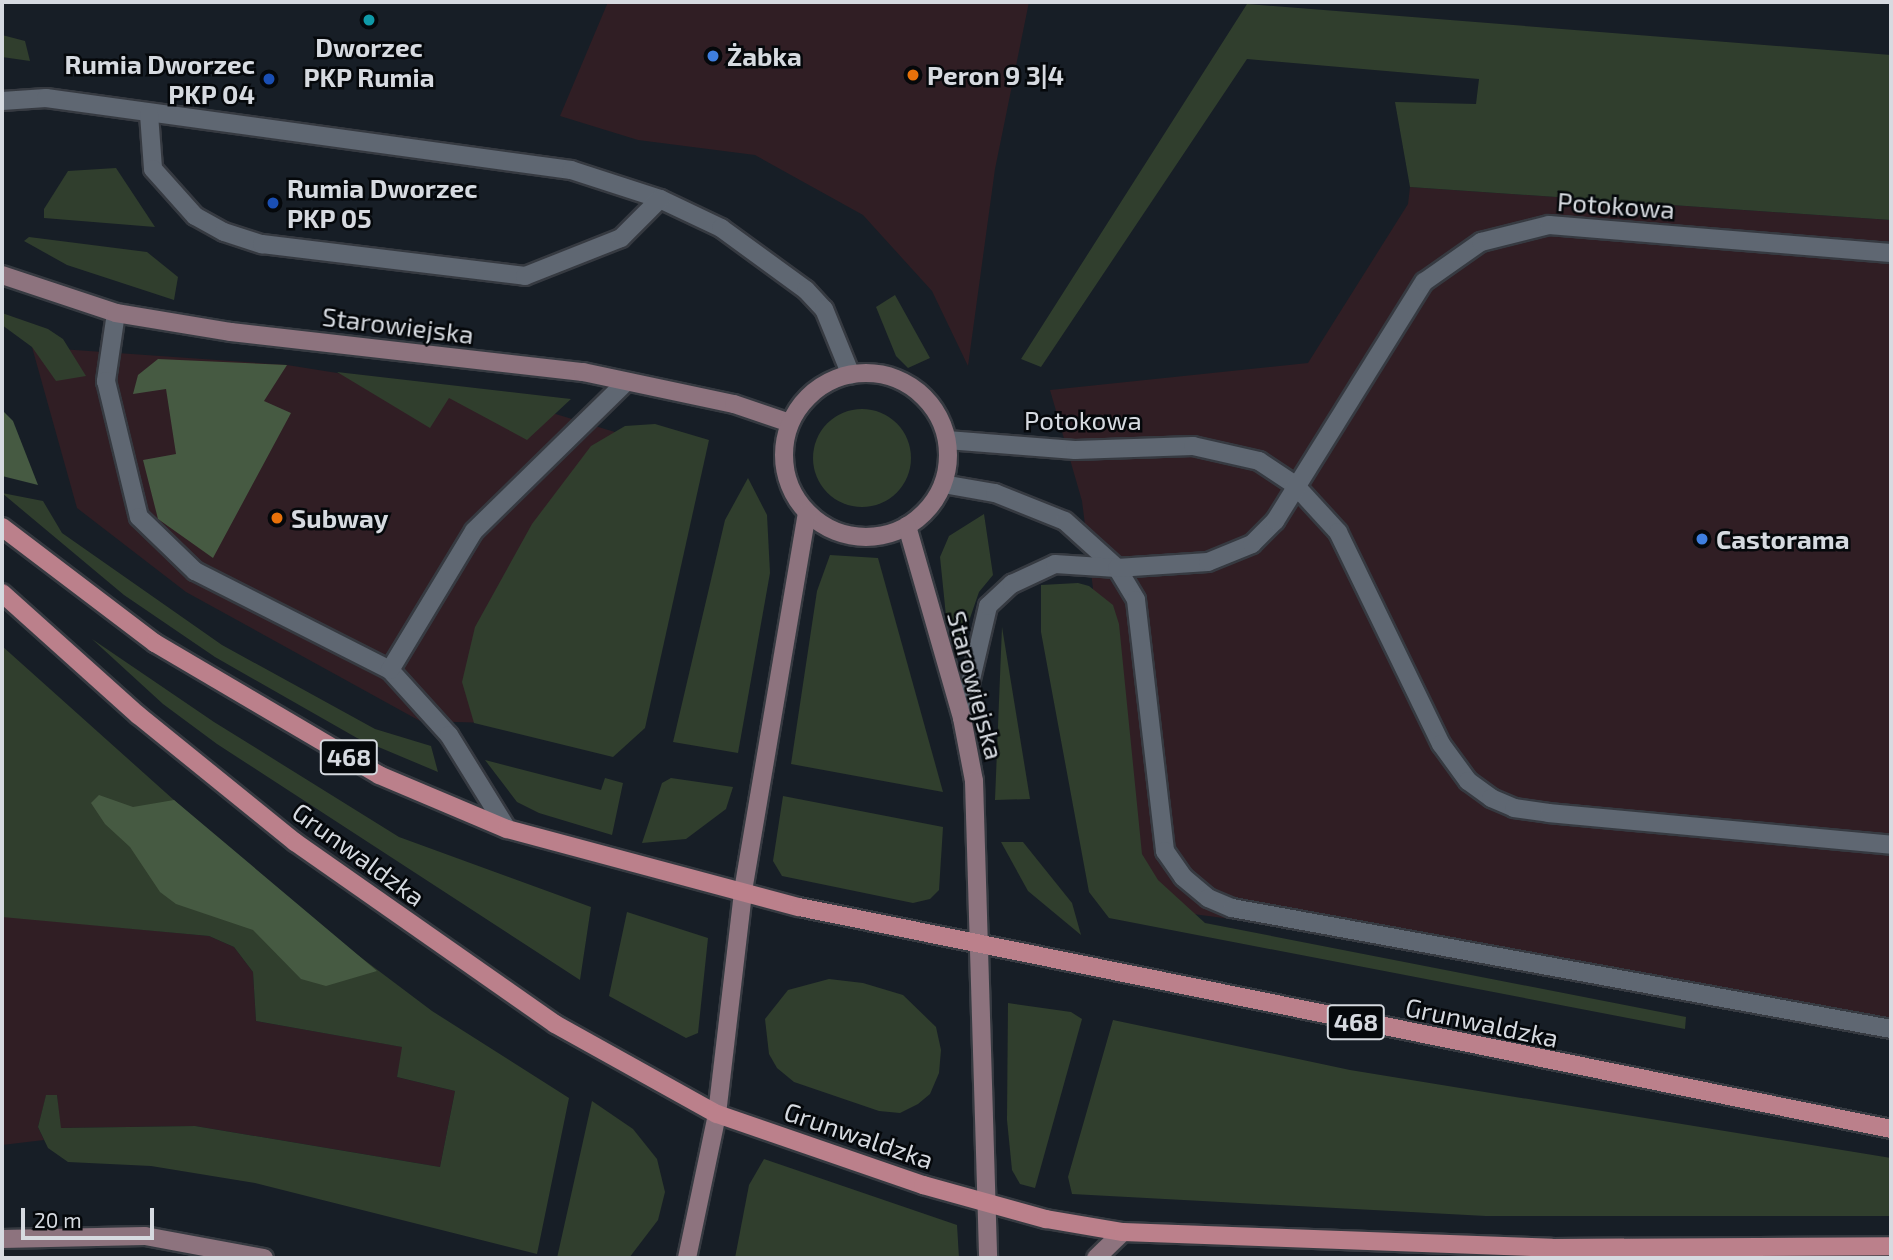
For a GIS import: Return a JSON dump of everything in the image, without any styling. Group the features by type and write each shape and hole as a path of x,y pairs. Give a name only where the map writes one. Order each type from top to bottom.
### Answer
{"main road":[{"name":"Starowiejska","path":"2,275 116,313 626,382 734,404 790,424"},
{"path":"851,375 882,375 917,391 933,408 947,440 943,484 928,509 907,526 882,535 855,537 829,529 807,513 793,495 786,473 784,448 790,424 815,391 851,375"},
{"path":"687,1258 717,1114 743,891 807,513"},
{"name":"Starowiejska","path":"907,526 962,718 978,816 981,944"},
{"name":"Grunwaldzka","path":"2,527 166,650 379,775 507,829 743,891 981,944 1891,1129"},
{"name":"Grunwaldzka","path":"2,593 138,715 295,842 555,1024 717,1114 923,1185 1046,1219 1123,1232 1552,1248 1891,1246"},
{"path":"981,944 988,1258"},
{"path":"1096,1258 1123,1232"},
{"path":"2,1239 145,1236 264,1258"}],"street":[{"path":"2,101 46,98 571,170 660,199 721,228 806,290 824,309 851,375"},
{"path":"149,114 153,169 195,216 224,232 262,244 525,276 621,238 660,199"},
{"name":"Potokowa","path":"962,718 988,606 1012,584 1055,564 1117,568 1208,562 1252,544 1275,521 1424,282 1481,242 1549,225 1891,253"},
{"path":"116,313 106,381 139,517 195,571 390,670 449,735 507,829"},
{"path":"390,670 474,531 626,382"},
{"name":"Potokowa","path":"947,440 1075,450 1192,446 1259,461 1295,485"},
{"path":"943,484 996,493 1065,521 1117,568 1136,600 1165,851 1183,877 1208,898 1232,908 1891,1029"},
{"path":"1295,485 1338,532 1441,744 1468,781 1491,798 1514,808 1549,813 1891,845"},
{"path":"1552,1248 1593,1258"}],"shaded area":[{"path":"608,2 1029,2 995,169 968,366 932,291 863,215 755,155 638,140 560,116"},
{"path":"1410,187 1891,220 1891,1024 1538,960 1133,906 1082,501 1050,390 1308,363 1408,204"},
{"path":"32,347 287,365 513,401 664,447 563,725 420,721 186,592 77,508"},
{"path":"2,916 209,936 234,947 253,972 256,1021 403,1047 397,1077 455,1091 440,1167 195,1126 60,1128 57,1095 46,1096 38,1127 44,1140 2,1145"}],"green space":[{"path":"1247,4 1891,55 1891,220 1410,187 1395,102 1476,104 1479,79 1247,59 1041,367 1021,359"},
{"path":"2,35 25,41 30,61 2,57"},
{"path":"116,168 155,227 44,218 44,209 68,171"},
{"path":"29,237 147,252 178,277 174,300 67,265 24,241"},
{"path":"895,295 930,358 908,368 896,356 876,307"},
{"path":"2,313 48,329 63,339 86,376 56,381 32,347 2,325"},
{"path":"158,359 287,365 264,401 291,413 213,558 158,519 143,460 176,454 166,389 133,394 138,375"},
{"path":"337,372 571,399 527,440 449,398 430,428"},
{"path":"862,409 881,413 897,423 907,439 911,458 907,477 897,493 881,503 862,507 843,503 827,493 817,477 813,458 817,439 827,423 843,413"},
{"path":"2,410 13,421 38,485 2,476"},
{"path":"655,424 709,440 645,728 613,757 474,723 462,682 475,627 532,524 591,446 625,426"},
{"path":"748,478 767,515 770,573 738,753 673,742 725,520"},
{"path":"2,493 43,501 62,533 222,645 375,729 431,746 438,772 357,738 215,657 124,595"},
{"path":"984,514 993,575 979,592 960,647 946,616 940,557 949,536"},
{"path":"830,555 878,558 943,792 791,764 817,591"},
{"path":"1078,583 1089,586 1113,605 1119,624 1142,854 1158,880 1205,923 1686,1017 1685,1029 1109,918 1089,892 1041,632 1041,585"},
{"path":"1002,627 1030,799 995,800"},
{"path":"92,639 214,722 399,837 591,907 580,980 217,744 163,704"},
{"path":"2,646 290,904 432,1011 569,1098 537,1254 255,1183 151,1166 68,1162 48,1148 38,1127 46,1095 57,1095 61,1128 195,1126 440,1167 455,1091 397,1077 402,1047 256,1021 253,972 234,947 209,936 2,917"},
{"path":"485,760 601,790 605,778 623,783 612,835 539,813 517,802"},
{"path":"671,778 733,787 726,809 686,839 642,843 662,783"},
{"path":"99,795 133,807 174,800 377,971 326,986 301,979 253,930 176,904 160,892 130,847 105,824 91,803"},
{"path":"783,796 943,827 939,890 930,899 913,903 782,876 773,861"},
{"path":"1001,842 1023,842 1072,903 1081,935 1028,891"},
{"path":"627,912 708,938 698,1033 686,1038 609,996"},
{"path":"829,979 863,983 903,995 936,1027 941,1050 939,1073 930,1094 918,1104 900,1113 879,1111 794,1082 777,1068 769,1054 765,1019 788,990"},
{"path":"1008,1003 1071,1012 1082,1019 1035,1188 1020,1184 1012,1170 1007,1120"},
{"path":"1113,1020 1350,1070 1891,1158 1891,1216 1486,1216 1072,1194 1068,1177"},
{"path":"592,1101 633,1129 657,1159 665,1192 658,1220 629,1258 557,1258"},
{"path":"764,1159 957,1225 959,1258 735,1258 749,1185"}],"place":[{"name":"Dworzec PKP Rumia","path":"369,20"},
{"name":"Żabka","path":"713,56"},
{"name":"Peron 9 3|4","path":"913,75"},
{"name":"Rumia Dworzec PKP 04","path":"269,79"},
{"name":"Rumia Dworzec PKP 05","path":"273,203"},
{"name":"Subway","path":"277,518"},
{"name":"Castorama","path":"1702,539"}]}
